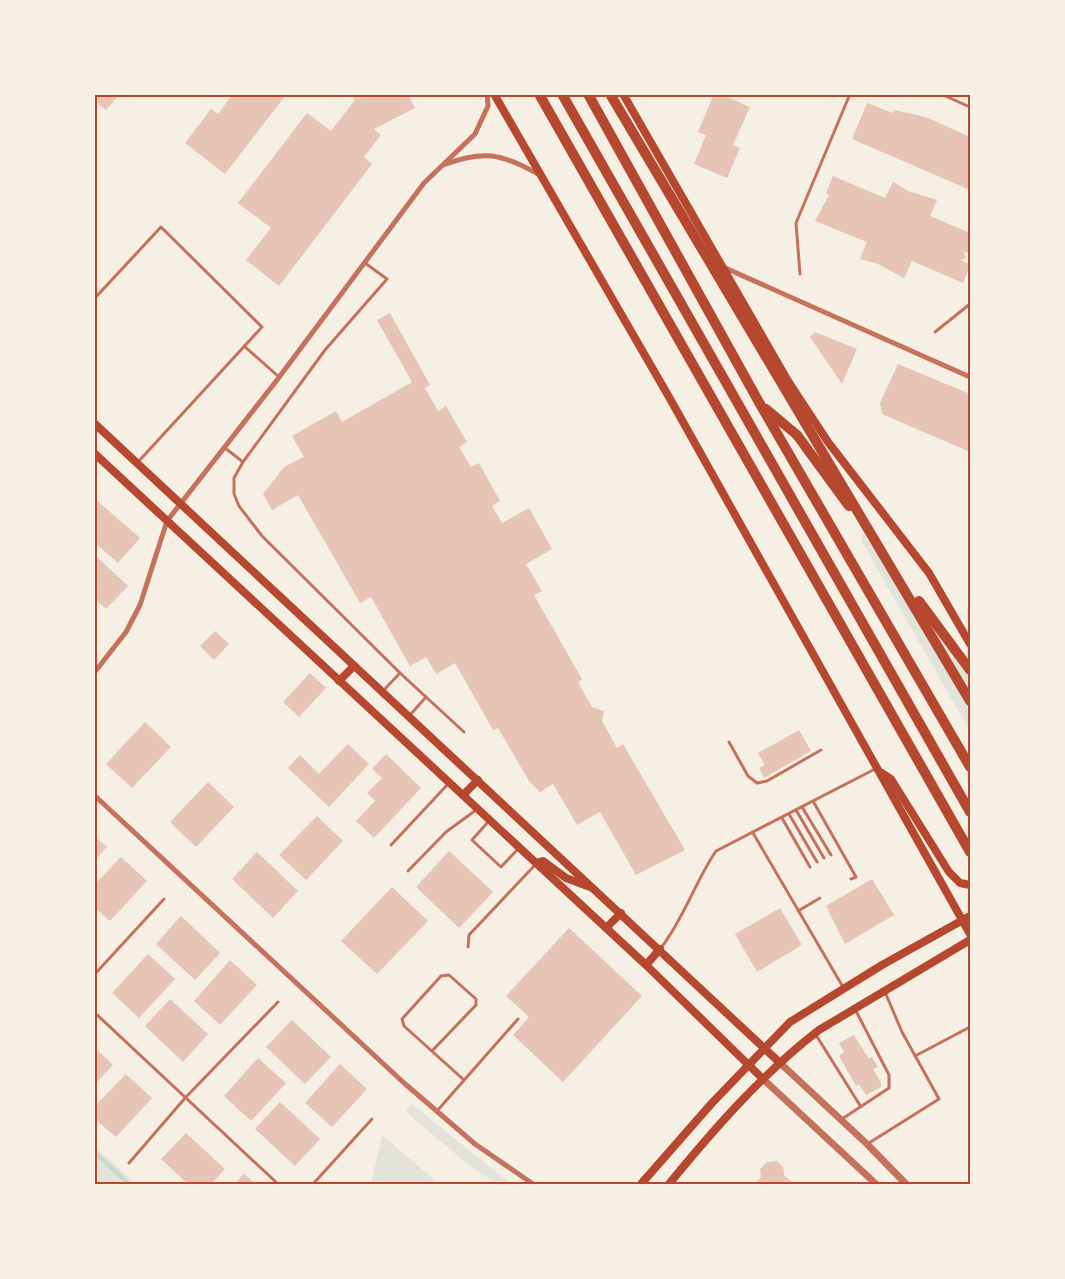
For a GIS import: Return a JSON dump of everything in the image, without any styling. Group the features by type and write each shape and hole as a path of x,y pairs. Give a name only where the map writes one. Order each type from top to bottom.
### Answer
{"highway":[{"path":"539,94 970,852"},
{"path":"562,94 970,812"},
{"path":"588,94 760,404 970,767"},
{"path":"610,94 970,701"},
{"path":"760,404 797,435 970,670"}],"main road":[{"path":"494,94 880,770 970,934"},
{"path":"623,94 788,381 828,442 929,573 970,644"},
{"path":"94,423 779,1062"},
{"path":"94,453 646,965 763,1079"},
{"path":"339,681 354,666"},
{"path":"880,770 891,779 950,872 960,883 970,885"},
{"path":"463,795 478,780"},
{"path":"536,863 543,861 551,864 566,878 595,889"},
{"path":"606,928 621,913"},
{"path":"641,1185 748,1064 790,1022 844,988 970,916"},
{"path":"669,1185 779,1062 815,1033 854,1008 970,940"},
{"path":"646,965 660,949"}],"street":[{"path":"94,673 126,632 140,604 167,520 438,167 475,134 488,106 487,94"},
{"path":"438,167 471,156 497,155 512,159 540,175"},
{"path":"721,266 970,377"},
{"path":"94,795 340,1025 475,1144 533,1185"},
{"path":"779,1062 867,1144 906,1185"},
{"path":"763,1079 876,1185"}],"lane":[{"path":"800,274 796,224 850,94"},
{"path":"941,94 970,107"},
{"path":"94,299 161,227 262,327 137,464"},
{"path":"365,263 387,279 325,350 243,462 234,478 234,494 239,506 262,536 400,673 464,732"},
{"path":"934,332 970,304"},
{"path":"244,346 279,377"},
{"path":"224,447 243,462"},
{"path":"382,692 400,673"},
{"path":"408,716 426,697"},
{"path":"729,742 748,776 757,783 767,781 821,750"},
{"path":"660,949 678,926 700,875 716,851 813,801 880,770"},
{"path":"391,845 449,783"},
{"path":"813,801 856,877 851,879"},
{"path":"802,807 831,855"},
{"path":"408,871 446,832 477,809"},
{"path":"796,810 824,858"},
{"path":"789,814 817,862"},
{"path":"782,818 810,867"},
{"path":"490,820 472,840 501,867 519,848"},
{"path":"753,833 844,988"},
{"path":"468,947 469,935 536,863"},
{"path":"798,911 820,898"},
{"path":"94,975 164,899"},
{"path":"432,1051 476,1005 476,999 449,975 441,976 402,1019 404,1026 464,1080"},
{"path":"867,1144 939,1099 915,1056 884,990"},
{"path":"129,1163 186,1097 278,1002"},
{"path":"841,1119 889,1088 889,1075 854,1008"},
{"path":"94,1012 278,1185"},
{"path":"437,1111 518,1019"},
{"path":"915,1056 970,1027"},
{"path":"815,1033 861,1107"},
{"path":"313,1185 372,1119"}],"shaded area":[{"path":"862,533 970,677 970,731 862,542"},
{"path":"412,1104 511,1184 497,1184 465,1162 405,1111"},
{"path":"382,1135 439,1184 371,1184"},
{"path":"95,1147 136,1184 95,1184"}],"building":[{"path":"94,94 120,94 106,110 94,100"},
{"path":"233,94 285,96 225,174 185,143 211,109 218,114"},
{"path":"353,94 408,94 415,108 374,129 381,135 364,157 372,164 279,286 246,260 271,228 238,203 307,113 331,131 355,100"},
{"path":"714,94 720,94 750,107 733,145 740,148 727,178 694,164 706,135 698,132"},
{"path":"867,103 893,113 894,110 926,117 970,137 970,190 852,139"},
{"path":"833,176 885,198 893,182 908,191 937,200 930,216 970,233 970,254 963,251 966,258 961,260 970,265 963,283 912,261 904,278 878,264 860,259 867,242 815,221 829,195 826,194"},
{"path":"390,313 430,385 425,388 438,411 446,406 467,442 459,447 471,467 479,463 500,501 492,506 502,523 529,508 552,549 526,564 542,591 534,595 582,679 578,682 592,707 604,711 602,721 617,748 623,744 685,850 636,875 600,812 577,825 553,784 540,792 529,781 498,728 493,730 455,663 436,674 426,657 410,666 371,597 360,603 298,495 272,510 263,494 284,467 304,457 292,436 336,411 342,422 412,382 377,320"},
{"path":"815,332 857,349 842,384 810,337"},
{"path":"898,364 970,394 970,452 882,414 880,403"},
{"path":"94,498 140,538 118,563 94,542"},
{"path":"94,554 128,586 106,609 94,598"},
{"path":"215,631 229,644 214,660 200,646"},
{"path":"310,673 326,688 299,717 283,702"},
{"path":"145,722 171,747 132,788 106,764"},
{"path":"799,730 811,751 764,778 759,768 765,765 758,753"},
{"path":"348,744 369,764 329,807 288,768 300,755 319,774"},
{"path":"386,754 421,788 374,838 356,821 375,801 367,793 382,778 372,769"},
{"path":"208,782 234,807 196,847 170,822"},
{"path":"317,816 343,841 306,880 279,855"},
{"path":"94,836 107,847 94,861"},
{"path":"449,851 493,892 459,928 416,887"},
{"path":"257,852 298,891 273,918 232,879"},
{"path":"121,857 147,881 110,921 94,907 94,885"},
{"path":"872,879 894,915 845,944 826,906"},
{"path":"392,887 428,921 377,974 341,941"},
{"path":"780,908 802,945 757,972 735,934"},
{"path":"181,916 220,953 195,980 156,944"},
{"path":"569,928 642,996 563,1082 513,1035 529,1017 506,996"},
{"path":"148,954 175,979 139,1018 112,993"},
{"path":"230,960 257,985 220,1025 194,1001"},
{"path":"170,999 208,1034 183,1062 145,1026"},
{"path":"292,1020 331,1057 305,1084 266,1047"},
{"path":"854,1035 869,1059 872,1057 878,1067 873,1069 881,1087 866,1095 859,1084 856,1086 839,1056 844,1052 839,1043"},
{"path":"94,1047 113,1065 94,1085"},
{"path":"258,1058 286,1083 251,1121 224,1096"},
{"path":"340,1064 367,1089 332,1127 305,1103"},
{"path":"126,1074 152,1098 116,1137 94,1118 94,1107"},
{"path":"280,1102 320,1139 295,1166 255,1129"},
{"path":"186,1133 225,1169 211,1184 188,1184 161,1159"},
{"path":"777,1161 783,1167 784,1175 794,1184 754,1184 761,1177 760,1169 767,1162"},
{"path":"244,1174 256,1184 234,1184"}],"waterway":[{"path":"94,1152 129,1184"}]}
